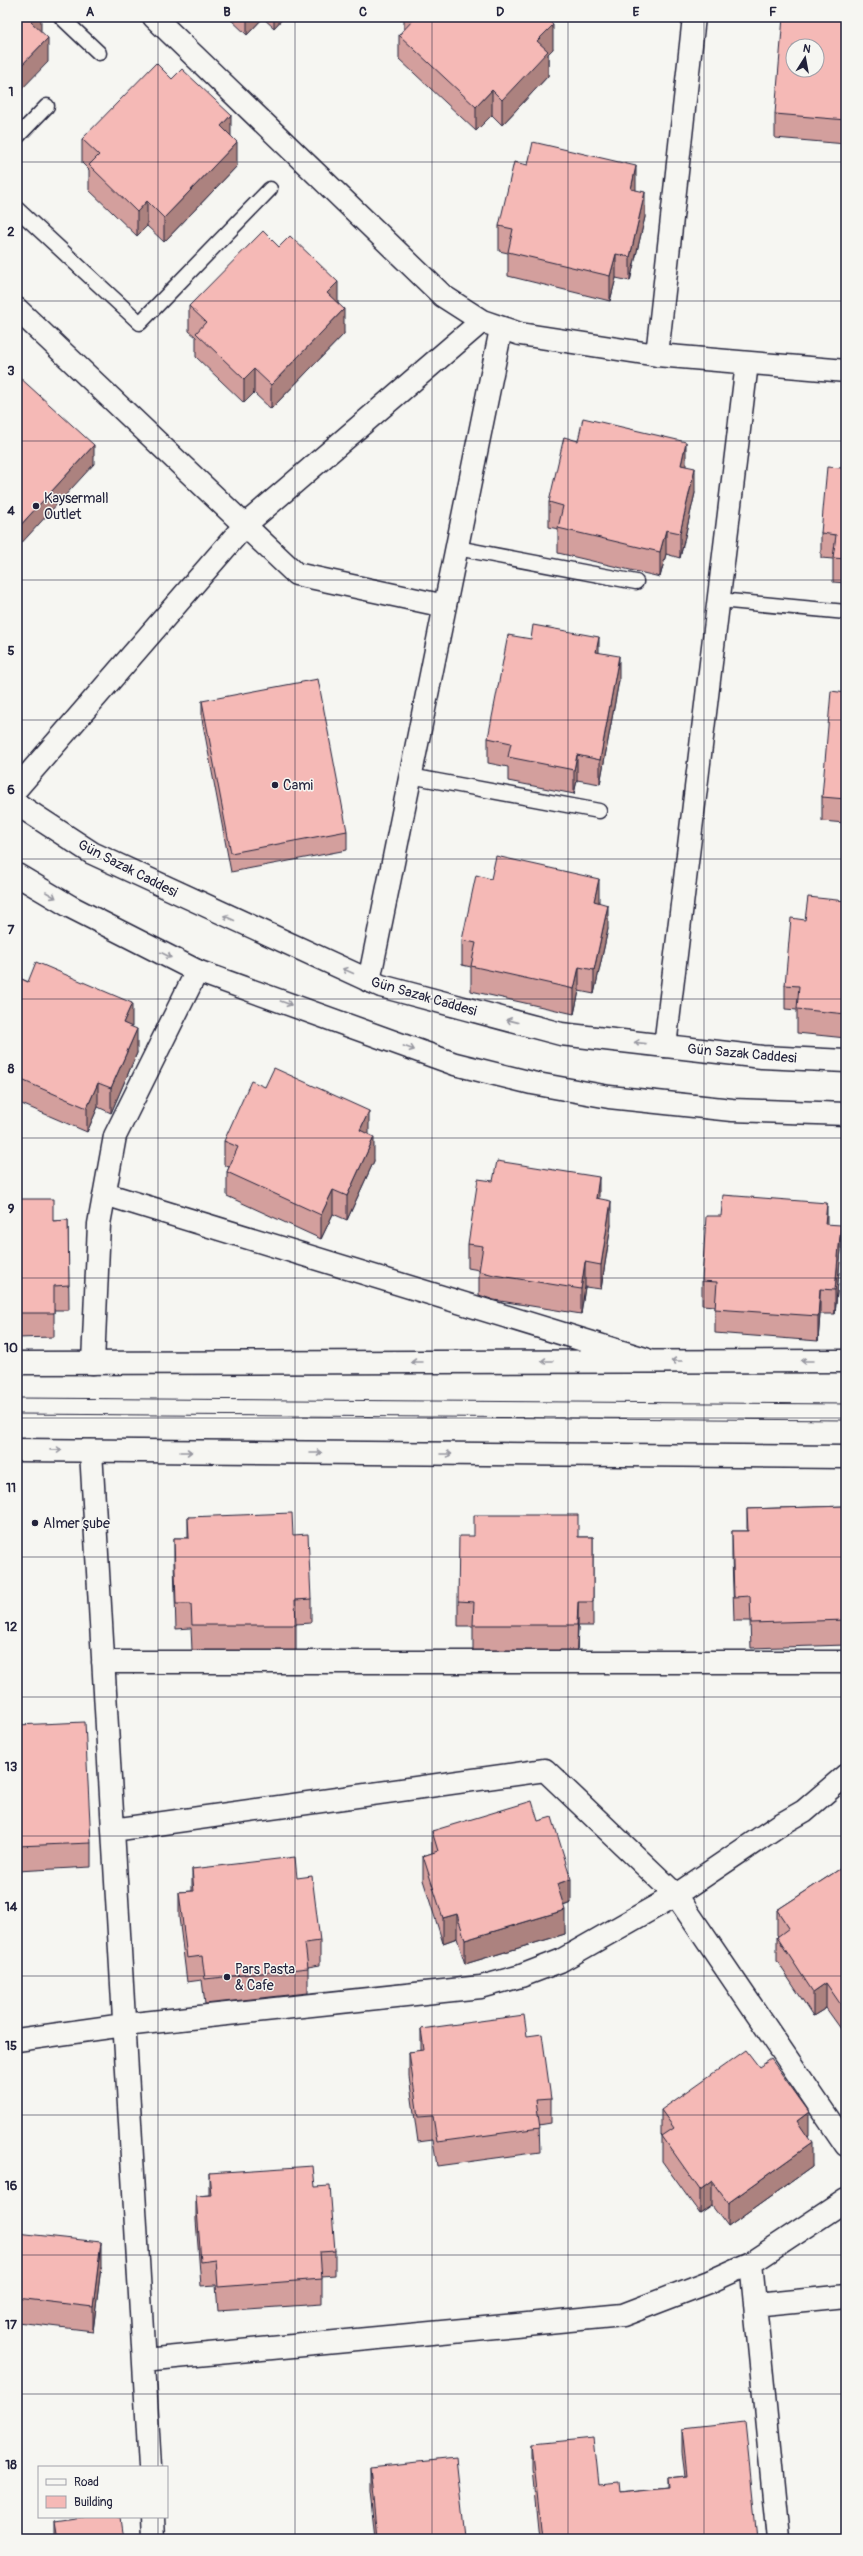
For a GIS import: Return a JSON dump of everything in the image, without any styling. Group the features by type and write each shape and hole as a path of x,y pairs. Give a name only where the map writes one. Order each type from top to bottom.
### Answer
{"street":[{"path":"154,17 443,296 461,310 491,325 520,334 658,355 846,371"},
{"path":"658,355 694,17"},
{"path":"17,309 296,574 445,606"},
{"path":"17,788 245,525 491,325"},
{"path":"369,981 456,548 491,325"},
{"path":"665,1046 747,363"},
{"name":"Gün Sazak Caddesi","path":"17,804 92,854 369,981 561,1034 762,1057 846,1061"},
{"path":"17,875 71,907 198,971 455,1064 532,1083 609,1097 671,1105 732,1110 846,1114"},
{"path":"93,1363 99,1224 115,1136 198,971"},
{"path":"105,1194 650,1361"},
{"path":"17,1363 846,1361"},
{"path":"17,1450 846,1457"},
{"path":"91,1451 150,2466"},
{"path":"103,1662 846,1662"},
{"path":"113,1830 545,1770 676,1895 846,2145"},
{"path":"17,2040 124,2025 481,1987 521,1976 560,1962 676,1895 778,1826 804,1811 846,1776"},
{"path":"144,2360 623,2315 680,2294 751,2263 846,2200"},
{"path":"751,2263 778,2539"},
{"path":"755,2305 846,2296"},
{"path":"153,2518 154,2539"}],"lane":[{"path":"61,17 99,54"},
{"path":"17,137 47,106"},
{"path":"17,209 140,323 270,189"},
{"path":"456,548 636,582"},
{"path":"719,600 846,612"},
{"path":"410,776 599,811"}],"building":[{"path":"17,17 36,17 31,22 48,38 17,70"},
{"path":"413,17 545,17 553,25 537,41 548,51 502,100 492,90 476,107 399,35 415,18"},
{"path":"783,17 846,17 846,120 775,114"},
{"path":"156,63 172,79 182,69 231,115 221,126 237,142 164,218 147,201 137,212 89,165 99,155 82,139"},
{"path":"533,142 636,166 631,189 645,192 630,257 616,254 610,276 508,252 513,229 499,226 514,162 528,165"},
{"path":"263,231 279,247 290,236 338,282 327,293 344,309 271,385 254,369 244,379 196,333 206,322 189,306"},
{"name":"Kaysermall Outlet","path":"17,375 94,445 17,529"},
{"path":"583,418 686,442 681,465 695,468 680,533 666,530 660,552 558,528 563,506 549,502 564,437 578,441"},
{"path":"844,445 846,445 846,559 833,558 836,535 821,533 827,467 842,468"},
{"path":"533,625 599,637 596,652 619,656 600,760 577,755 574,770 508,757 511,743 488,738 508,635 531,639"},
{"name":"Cami","path":"318,679 347,831 231,853 202,701"},
{"path":"831,691 846,693 846,799 822,797"},
{"path":"496,856 599,879 594,901 608,905 594,970 579,967 574,989 471,966 476,943 462,940 476,875 491,879"},
{"path":"808,897 846,901 846,1014 797,1009 799,986 785,985 791,918 805,920"},
{"path":"36,962 132,1003 123,1023 137,1029 111,1088 98,1083 87,1108 17,1078 17,977 28,982"},
{"path":"274,1068 369,1111 360,1130 374,1137 347,1196 333,1190 321,1215 227,1172 238,1147 224,1141 251,1081 265,1087"},
{"path":"497,1161 599,1177 596,1198 611,1201 601,1265 585,1262 581,1289 494,1275 479,1271 483,1246 468,1244 478,1179 493,1181"},
{"path":"723,1195 827,1203 825,1224 841,1225 835,1290 820,1289 818,1316 715,1309 717,1282 702,1281 706,1216 721,1216"},
{"path":"17,1199 53,1199 53,1221 68,1220 69,1285 54,1286 54,1313 17,1313"},
{"path":"846,1506 846,1620 751,1623 750,1596 734,1597 732,1531 748,1531 747,1509"},
{"path":"292,1513 293,1535 308,1534 311,1599 295,1600 296,1625 192,1625 191,1604 176,1604 174,1538 189,1538 188,1517"},
{"path":"474,1515 578,1515 578,1537 593,1537 593,1602 578,1602 577,1625 473,1625 474,1602 458,1601 459,1536 474,1536"},
{"path":"85,1722 91,1843 17,1846 17,1725"},
{"path":"532,1801 538,1821 552,1817 571,1879 557,1884 565,1910 465,1940 457,1914 443,1918 423,1856 438,1851 432,1831"},
{"path":"295,1857 297,1878 312,1876 320,1941 305,1943 308,1968 205,1979 202,1956 187,1958 179,1892 194,1891 192,1869"},
{"path":"846,1865 846,2002 841,2005 826,1983 813,1992 777,1937 789,1928 777,1910"},
{"path":"524,2015 527,2036 542,2034 551,2099 536,2100 540,2128 437,2142 433,2116 418,2117 409,2052 424,2050 421,2029"},
{"path":"746,2050 759,2067 771,2059 809,2112 797,2121 812,2143 728,2203 712,2181 700,2190 662,2136 674,2128 661,2110"},
{"path":"313,2166 315,2187 330,2186 335,2251 320,2252 322,2279 218,2287 216,2260 201,2262 196,2196 211,2195 209,2173"},
{"path":"17,2233 101,2242 93,2307 17,2298"},
{"path":"745,2422 757,2539 542,2539 532,2444 594,2438 599,2485 619,2483 620,2493 669,2488 668,2478 687,2476 682,2429"},
{"path":"456,2458 465,2539 377,2539 370,2467"},
{"path":"75,2518 120,2518 123,2539 58,2539 55,2521"}],"tram line":[{"path":"17,1398 846,1404"},
{"path":"17,1414 846,1420"}],"place":[{"name":"Kaysermall Outlet","path":"36,506"},
{"name":"Cami","path":"275,785"},
{"name":"Almer şube","path":"35,1523"},
{"name":"Pars Pasta & Cafe","path":"227,1977"}]}
